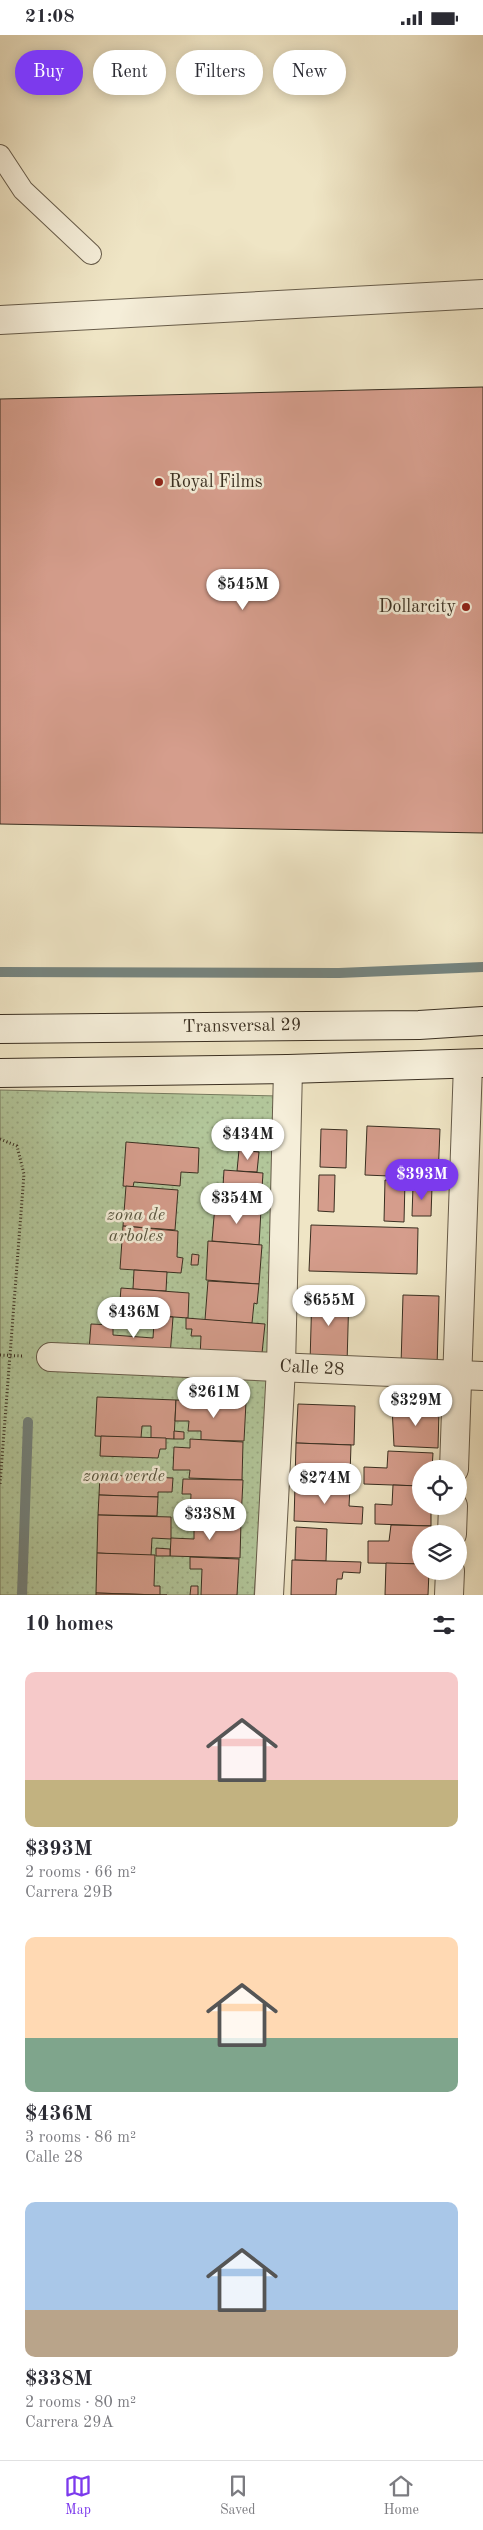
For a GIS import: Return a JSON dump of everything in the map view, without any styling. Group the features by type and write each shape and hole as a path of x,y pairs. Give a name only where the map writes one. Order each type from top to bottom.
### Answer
{"street":[{"path":"0,320 483,295"},
{"name":"Transversal 29","path":"0,1029 419,1025 483,1021"},
{"path":"0,1073 288,1069 475,1063 471,1376 456,1460"},
{"path":"269,1595 281,1367 288,1069"},
{"name":"Calle 28","path":"51,1357 471,1376"},
{"path":"449,1595 450,1580"}],"lane":[{"path":"0,155 23,190 92,254"}],"path":[{"path":"0,1139 17,1146 24,1174 0,1484"}],"green space":[{"path":"0,1090 279,1096 273,1367 254,1595 0,1595"}],"building":[{"path":"483,387 483,833 0,824 0,399"},
{"path":"367,1126 440,1129 438,1178 365,1175"},
{"path":"321,1129 347,1130 346,1168 320,1167"},
{"path":"126,1142 199,1148 198,1173 181,1172 180,1186 134,1182 133,1187 123,1186"},
{"path":"239,1150 259,1152 257,1172 237,1171"},
{"path":"224,1170 263,1173 261,1204 222,1202"},
{"path":"319,1175 335,1175 334,1212 318,1211"},
{"path":"385,1180 405,1181 404,1222 384,1221"},
{"path":"126,1186 178,1190 175,1230 123,1226"},
{"path":"413,1186 432,1187 431,1216 412,1216"},
{"path":"215,1205 261,1210 259,1245 212,1241"},
{"path":"311,1225 418,1228 417,1274 309,1271"},
{"path":"123,1226 178,1231 177,1257 183,1258 181,1273 120,1269"},
{"path":"208,1241 262,1245 259,1284 206,1280"},
{"path":"192,1254 199,1255 198,1265 191,1265"},
{"path":"134,1270 167,1272 166,1291 133,1289"},
{"path":"208,1281 259,1284 257,1304 254,1303 252,1323 205,1320"},
{"path":"121,1288 189,1293 188,1318 119,1313"},
{"path":"312,1291 349,1292 347,1364 310,1363"},
{"path":"403,1295 439,1296 437,1367 401,1365"},
{"path":"147,1316 173,1317 170,1356 89,1350 91,1324 113,1325 113,1335 153,1338 154,1322 147,1322"},
{"path":"186,1318 265,1324 261,1363 200,1358 201,1336 191,1336 192,1329 186,1329"},
{"path":"97,1397 176,1400 174,1439 151,1438 151,1426 142,1426 141,1438 95,1436"},
{"path":"176,1400 246,1402 244,1441 201,1440 201,1431 188,1431 189,1421 175,1421"},
{"path":"298,1404 355,1406 354,1445 296,1443"},
{"path":"392,1407 439,1409 438,1448 394,1446"},
{"path":"174,1431 184,1432 184,1439 174,1439"},
{"path":"101,1436 166,1438 166,1449 160,1449 158,1458 100,1456"},
{"path":"190,1439 243,1442 242,1480 189,1478 190,1470 173,1470 174,1447 190,1448"},
{"path":"296,1443 351,1445 350,1475 358,1476 357,1484 295,1482"},
{"path":"388,1451 433,1453 433,1460 412,1460 412,1486 364,1484 364,1467 387,1468"},
{"path":"100,1475 173,1478 172,1492 158,1492 158,1497 99,1495"},
{"path":"183,1479 243,1480 241,1519 190,1518 191,1494 182,1494"},
{"path":"295,1485 350,1487 349,1506 363,1507 362,1524 294,1521"},
{"path":"393,1485 412,1486 412,1515 431,1515 431,1525 375,1524 375,1504 392,1505"},
{"path":"99,1495 158,1497 157,1516 98,1515"},
{"path":"98,1515 171,1517 171,1539 152,1538 151,1556 97,1553"},
{"path":"194,1521 241,1522 240,1558 170,1556 171,1538 194,1539"},
{"path":"391,1525 412,1526 412,1564 368,1563 368,1541 389,1541"},
{"path":"296,1527 327,1529 326,1561 295,1560"},
{"path":"156,1548 170,1549 170,1556 156,1556"},
{"path":"97,1553 155,1555 154,1586 160,1586 160,1595 96,1593"},
{"path":"190,1557 239,1559 237,1595 201,1595 202,1569 190,1569"},
{"path":"292,1560 361,1562 360,1573 343,1572 342,1579 337,1579 336,1595 291,1595"},
{"path":"386,1563 412,1564 412,1580 429,1580 428,1595 385,1595"},
{"path":"191,1586 198,1586 198,1595 190,1595"},
{"path":"96,1593 160,1595 96,1595"}],"waterway":[{"path":"0,972 339,973 483,967"},
{"path":"22,1595 28,1422"}],"place":[{"name":"Royal Films","path":"159,482"},
{"name":"Dollarcity","path":"466,607"}],"park label":[{"name":"zona de arboles","path":"136,1226"},
{"name":"zona verde","path":"124,1476"}]}
